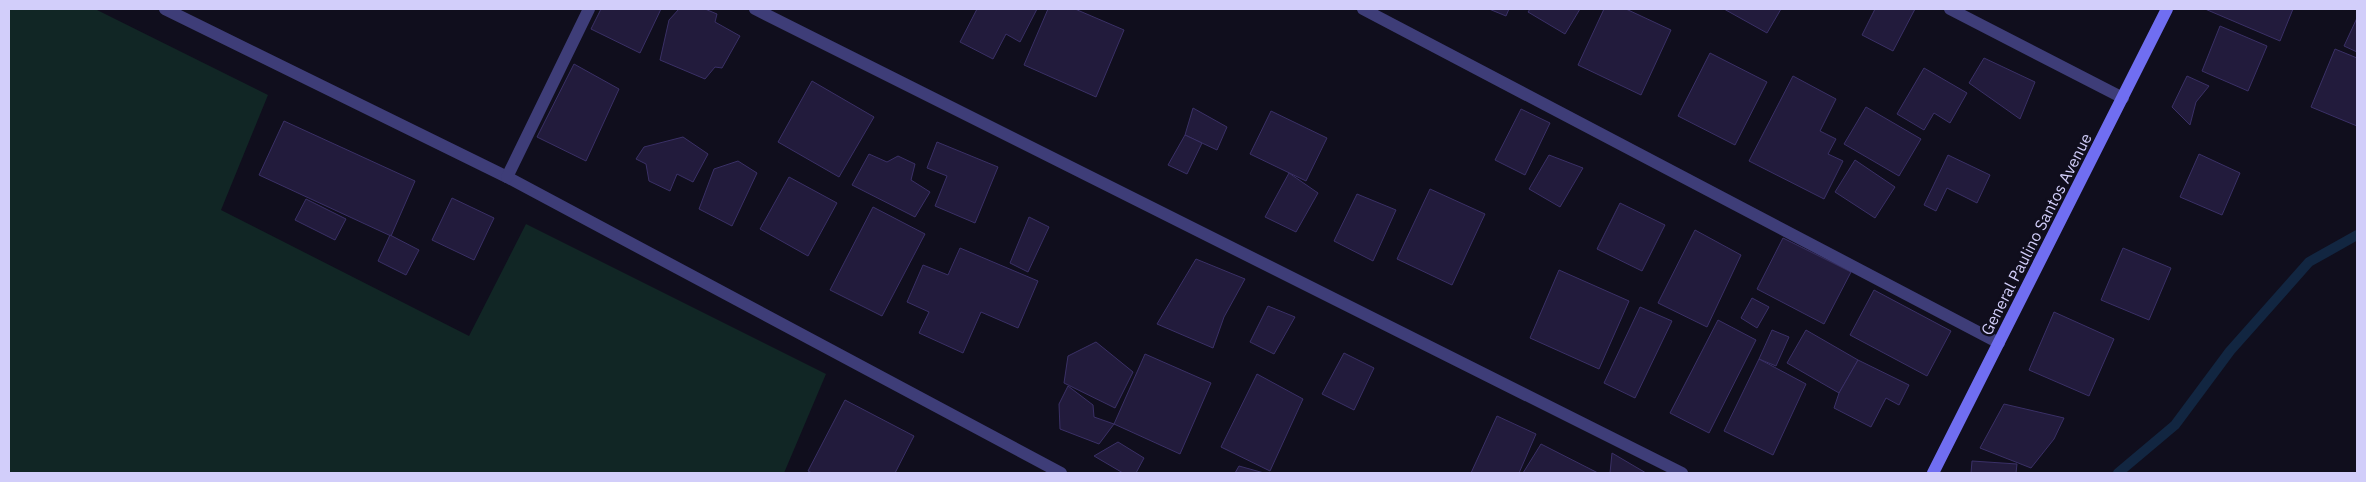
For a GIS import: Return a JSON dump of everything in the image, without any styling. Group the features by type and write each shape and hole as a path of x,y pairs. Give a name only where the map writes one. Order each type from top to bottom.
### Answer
{"main road":[{"name":"General Paulino Santos Avenue","path":"1933,473 2167,9"}],"street":[{"path":"165,9 507,177 1061,473"},
{"path":"507,177 589,9"},
{"path":"755,9 1682,473"},
{"path":"1363,9 1999,343"},
{"path":"1950,9 2123,98"}],"green space":[{"path":"9,9 95,9 268,95 221,210 469,336 526,224 826,374 784,473 9,473"}],"building":[{"path":"601,9 661,9 640,53 591,29"},
{"path":"679,9 705,9 717,14 715,22 740,36 722,68 715,67 705,79 660,60 669,20"},
{"path":"977,9 1037,9 1020,42 1006,34 993,59 960,42"},
{"path":"1048,9 1075,9 1124,30 1096,97 1024,65"},
{"path":"1489,9 1509,9 1506,16"},
{"path":"1530,9 1580,9 1565,34 1528,12"},
{"path":"1604,9 1626,9 1671,30 1641,95 1578,65"},
{"path":"1724,9 1781,9 1767,33"},
{"path":"1875,9 1915,9 1893,51 1862,35"},
{"path":"2205,9 2293,9 2280,41"},
{"path":"2357,18 2357,52 2344,46"},
{"path":"2220,26 2267,46 2248,91 2202,71"},
{"path":"2335,49 2357,58 2357,126 2311,107"},
{"path":"1710,53 1767,82 1735,145 1678,116"},
{"path":"1984,58 2035,82 2020,119 1969,83"},
{"path":"574,64 619,89 586,161 537,137"},
{"path":"1924,68 1967,93 1950,123 1934,113 1924,130 1897,114"},
{"path":"1793,76 1836,99 1820,131 1836,139 1828,154 1843,161 1824,199 1749,161"},
{"path":"2187,76 2209,86 2196,102 2190,125 2172,107"},
{"path":"812,81 874,117 839,177 778,142"},
{"path":"1866,107 1921,139 1899,176 1844,144"},
{"path":"1193,108 1227,127 1217,150 1185,135"},
{"path":"1521,109 1550,123 1525,175 1495,160"},
{"path":"1271,111 1327,138 1306,181 1250,154"},
{"path":"284,121 415,181 391,236 259,175"},
{"path":"1185,135 1202,143 1187,174 1168,165"},
{"path":"683,137 708,154 693,182 677,174 670,191 649,181 646,164 636,159 644,147"},
{"path":"937,142 998,167 975,223 935,206 947,176 927,168"},
{"path":"869,154 887,162 898,156 915,164 911,180 930,192 915,217 852,185"},
{"path":"2199,154 2240,173 2222,215 2180,197"},
{"path":"1549,155 1583,168 1560,207 1529,189"},
{"path":"1948,155 1990,175 1977,203 1947,188 1936,211 1924,205"},
{"path":"1855,160 1895,187 1875,218 1835,192"},
{"path":"738,161 757,173 732,226 699,209 714,169"},
{"path":"1289,173 1318,193 1296,232 1265,217"},
{"path":"789,177 837,203 808,256 760,229"},
{"path":"1430,189 1485,214 1452,285 1397,259"},
{"path":"1357,194 1396,210 1373,261 1334,241"},
{"path":"452,198 494,218 474,260 432,240"},
{"path":"306,199 346,219 335,240 295,220"},
{"path":"1620,203 1665,225 1642,271 1597,249"},
{"path":"873,207 925,234 882,316 830,290"},
{"path":"1029,217 1049,227 1028,272 1010,263"},
{"path":"1695,230 1741,255 1707,327 1658,303"},
{"path":"390,235 419,250 406,275 378,261"},
{"path":"1783,238 1851,272 1824,324 1757,289"},
{"path":"960,248 1038,281 1018,328 981,312 963,353 919,333 929,312 907,302 923,265 948,275"},
{"path":"2123,248 2171,268 2149,320 2101,300"},
{"path":"1196,259 1245,279 1224,317 1213,348 1157,324"},
{"path":"1559,270 1629,301 1599,369 1530,338"},
{"path":"1874,290 1951,331 1927,376 1850,335"},
{"path":"1752,298 1769,307 1757,328 1741,318"},
{"path":"1268,306 1295,317 1274,354 1250,342"},
{"path":"1640,307 1672,321 1635,398 1604,383"},
{"path":"2054,312 2114,339 2089,396 2029,370"},
{"path":"1718,320 1756,340 1709,433 1670,413"},
{"path":"1772,330 1789,337 1776,366 1759,359"},
{"path":"1806,330 1858,360 1839,393 1787,363"},
{"path":"1096,342 1133,372 1115,408 1064,383 1068,356"},
{"path":"1344,353 1374,368 1354,410 1322,394"},
{"path":"1145,354 1211,383 1180,454 1114,424"},
{"path":"1759,359 1806,384 1773,455 1724,431"},
{"path":"1858,360 1909,385 1899,405 1886,398 1871,427 1834,408 1839,393"},
{"path":"1257,374 1303,399 1270,471 1221,447"},
{"path":"1068,386 1093,405 1094,417 1114,424 1099,444 1060,429 1059,404"},
{"path":"845,400 914,436 895,473 812,473 808,471"},
{"path":"2004,404 2064,418 2054,439 2031,468 1980,448"},
{"path":"1497,416 1536,434 1519,473 1471,473"},
{"path":"1118,442 1144,458 1136,473 1123,473 1094,456"},
{"path":"1541,444 1598,473 1523,473"},
{"path":"1612,453 1646,473 1610,473"},
{"path":"1972,461 2017,464 2016,473 1971,473"},
{"path":"1239,466 1264,473 1235,473"}],"waterway":[{"path":"2118,473 2175,425 2230,351 2309,262 2357,235"}]}
